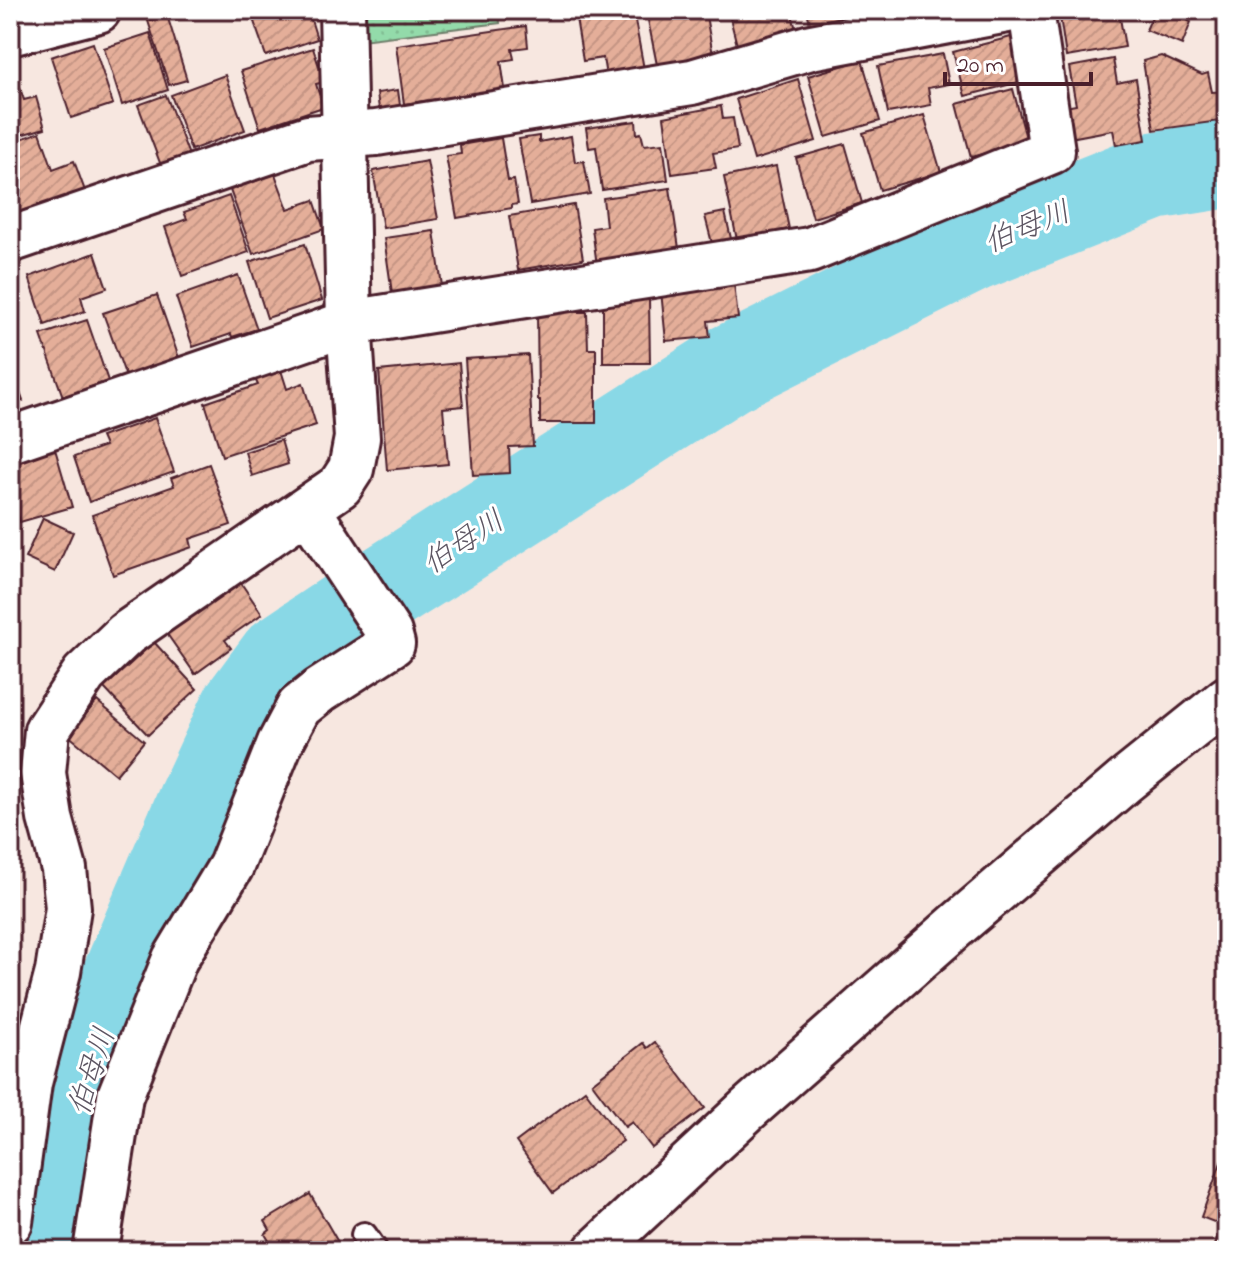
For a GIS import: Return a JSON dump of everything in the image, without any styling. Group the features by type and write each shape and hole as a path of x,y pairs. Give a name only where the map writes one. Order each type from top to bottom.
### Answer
{"street":[{"path":"10,33 98,10"},
{"path":"10,1222 29,1083 58,972 68,908 64,869 50,818 43,773 47,730 84,674 126,634 308,510 340,486 351,469 357,438 349,323 342,10"},
{"path":"10,240 308,138 344,137 692,82 811,47 1008,10"},
{"path":"10,440 349,323 810,250 1052,151 1031,10"},
{"path":"96,1251 120,1096 175,959 231,866 280,743 299,707 392,644 389,633 308,510"},
{"path":"596,1251 747,1110 957,925 1125,781 1227,699"}],"green space":[{"path":"360,10 499,10 500,23 362,40"}],"building":[{"path":"250,10 308,10 317,39 266,56"},
{"path":"508,10 561,10 510,19"},
{"path":"633,10 644,69 606,76 603,58 583,61 576,18"},
{"path":"646,10 705,10 713,55 657,65"},
{"path":"728,10 791,10 796,30 737,45"},
{"path":"807,10 863,10 864,14 810,24"},
{"path":"1059,10 1119,12 1125,47 1066,57"},
{"path":"1155,10 1186,10 1182,18 1191,22 1182,45 1146,30"},
{"path":"167,15 187,80 169,85 148,21"},
{"path":"526,26 528,47 512,49 514,59 501,61 505,89 404,104 396,45"},
{"path":"150,33 168,90 122,105 104,48"},
{"path":"1011,37 1023,81 965,96 953,52"},
{"path":"93,43 113,104 71,118 51,57"},
{"path":"313,48 324,82 316,84 323,107 260,128 241,71"},
{"path":"943,54 949,84 928,88 931,105 888,113 878,66"},
{"path":"1161,56 1202,75 1208,73 1212,92 1227,91 1227,120 1154,130 1143,61"},
{"path":"1113,59 1117,83 1136,79 1146,140 1116,145 1113,130 1070,138 1065,107 1076,105 1069,67"},
{"path":"862,60 880,121 826,137 808,76"},
{"path":"10,68 16,89 20,88 24,100 36,97 45,128 10,138"},
{"path":"225,75 245,130 191,150 171,95"},
{"path":"798,79 816,141 754,160 736,99"},
{"path":"1013,89 1027,142 971,157 957,104"},
{"path":"398,90 400,105 379,109 377,93"},
{"path":"166,95 190,158 162,168 138,105"},
{"path":"721,106 723,119 733,118 738,149 713,153 716,168 672,174 664,117"},
{"path":"924,115 941,172 880,190 863,133"},
{"path":"636,121 637,134 641,133 644,145 663,143 668,180 602,190 596,147 589,148 586,128"},
{"path":"40,132 53,169 74,161 85,191 14,217 10,206 10,143"},
{"path":"539,136 539,142 571,136 575,162 584,161 590,194 530,204 519,139"},
{"path":"501,138 508,181 514,180 518,204 512,205 512,208 457,218 446,156 461,154 460,145"},
{"path":"845,144 862,203 813,218 796,158"},
{"path":"427,161 438,219 383,228 373,171"},
{"path":"776,166 789,229 737,240 724,177"},
{"path":"275,174 288,209 314,200 324,229 253,254 230,190"},
{"path":"670,188 680,255 597,266 592,228 606,226 603,198"},
{"path":"229,196 249,252 182,276 165,227 187,219 184,212"},
{"path":"574,205 583,259 518,270 509,216"},
{"path":"725,212 732,243 713,247 705,216"},
{"path":"434,231 442,286 392,293 384,238"},
{"path":"305,244 322,300 267,318 249,262"},
{"path":"95,253 107,288 81,297 85,311 45,325 29,277"},
{"path":"238,275 257,329 193,347 176,297"},
{"path":"734,284 738,318 708,321 710,337 666,341 661,291"},
{"path":"157,295 179,358 126,377 103,313"},
{"path":"603,299 649,299 650,363 603,363"},
{"path":"537,312 587,312 588,349 596,349 596,423 540,423"},
{"path":"87,320 108,381 63,397 41,335"},
{"path":"528,355 533,446 509,447 510,473 473,475 465,359"},
{"path":"459,363 463,406 443,408 448,464 387,470 379,371"},
{"path":"10,365 23,401 10,406"},
{"path":"281,370 287,389 303,383 316,425 222,456 205,403 258,385 255,379"},
{"path":"155,418 174,472 89,502 74,457 105,446 101,437"},
{"path":"281,440 288,464 252,476 245,452"},
{"path":"55,449 72,507 20,522 10,487 10,462"},
{"path":"209,464 231,525 190,539 192,547 113,575 92,515 174,486 171,478"},
{"path":"43,518 73,532 55,572 25,558"},
{"path":"241,583 262,614 225,640 231,648 195,674 167,634"},
{"path":"154,642 197,689 148,735 104,688"},
{"path":"97,701 144,741 116,775 68,735"},
{"path":"655,1042 705,1108 652,1148 632,1122 625,1127 592,1083 643,1043 647,1048"},
{"path":"585,1090 623,1141 553,1193 516,1142"},
{"path":"1227,1146 1227,1227 1201,1217"},
{"path":"310,1194 342,1249 275,1251 265,1234 270,1230 265,1221"},
{"path":"1221,1228 1227,1230 1227,1251 1213,1251"}],"waterway":[{"name":"伯母川","path":"45,1251 65,1150 82,1090 112,1009 245,708 282,658 727,370 972,248 1153,176 1227,164"}]}
